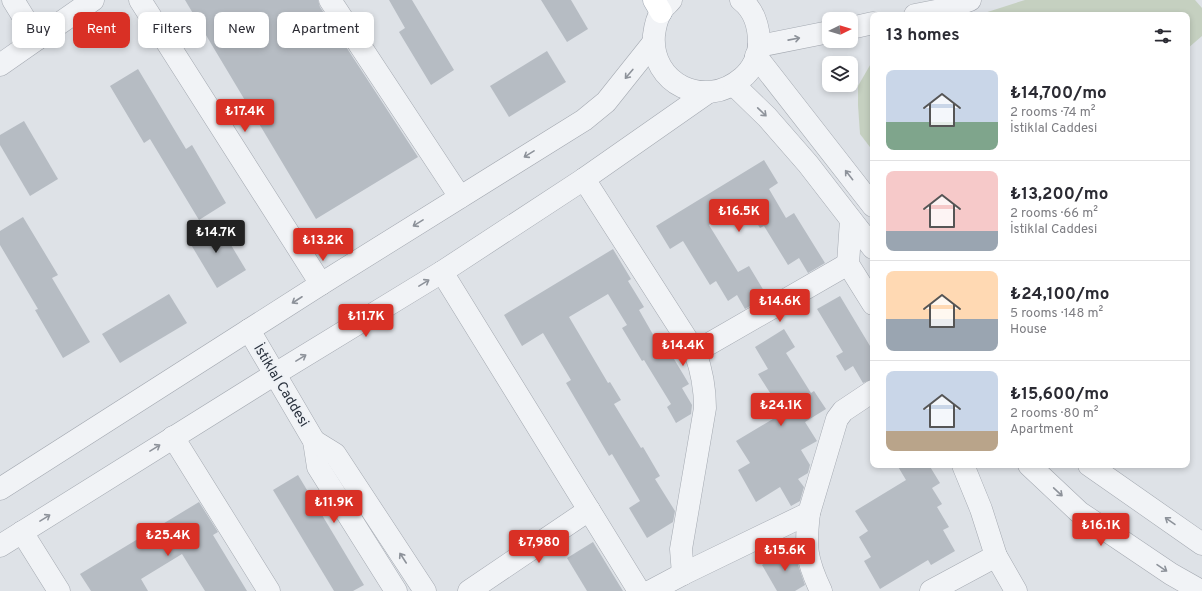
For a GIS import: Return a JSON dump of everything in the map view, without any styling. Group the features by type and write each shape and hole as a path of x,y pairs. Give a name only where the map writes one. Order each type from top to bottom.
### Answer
{"street":[{"path":"13,0 20,12"},
{"path":"65,20 93,0"},
{"path":"140,0 321,284"},
{"path":"330,0 460,197"},
{"path":"662,4 655,26 653,43 657,59 665,74 678,85 693,91 707,93 721,91 734,85 746,75 755,62 758,30 753,15 741,0"},
{"path":"930,12 946,9 970,0"},
{"path":"858,26 870,24"},
{"path":"757,51 822,34"},
{"path":"0,489 321,284 584,120 606,102 653,43"},
{"path":"0,65 24,48"},
{"path":"757,51 870,202"},
{"path":"734,85 767,117 803,158 870,244"},
{"path":"0,546 173,437 442,272 584,179 707,93"},
{"path":"584,179 695,352 702,369 705,388 705,408 682,548 683,574"},
{"path":"851,220 848,264 870,299"},
{"path":"695,352 848,264"},
{"path":"442,272 639,591"},
{"name":"İstiklal Caddesi","path":"249,330 314,440 318,467 388,588"},
{"path":"821,591 811,571 807,555 806,540 809,513 838,419 843,411 870,393"},
{"path":"173,437 269,591"},
{"name":"İstiklal Caddesi","path":"314,440 335,454 424,591"},
{"path":"964,468 981,509 996,556 1016,591"},
{"path":"1032,468 1079,512 1171,574 1201,591"},
{"path":"1093,468 1202,544"},
{"path":"469,591 589,510"},
{"path":"651,591 809,513"},
{"path":"22,532 59,591"},
{"path":"931,591 996,556"}],"green space":[{"path":"1025,0 1195,0 1202,8 1202,36 1190,46 1190,12 987,12"},
{"path":"870,65 870,147 860,134 858,86"}],"building":[{"path":"185,0 318,0 323,12 277,12 277,48 347,48 418,157 316,219 206,35 206,12 192,12"},
{"path":"389,0 412,0 454,70 431,85 399,32 405,28"},
{"path":"541,0 571,0 588,29 567,42"},
{"path":"547,51 566,82 509,117 490,86"},
{"path":"138,69 186,149 192,145 226,203 199,220 150,139 144,143 110,86"},
{"path":"24,121 58,179 30,196 0,145 0,135"},
{"path":"764,160 778,183 769,189 786,218 794,213 825,263 808,273 799,258 788,265 764,226 760,228 744,203 709,225 738,272 749,266 767,296 745,309 737,295 728,301 716,281 710,285 683,241 670,249 656,226"},
{"path":"23,217 58,275 52,278 90,342 63,358 35,310 38,309 0,245 0,231"},
{"path":"216,220 246,270 217,288 187,238"},
{"path":"613,249 631,279 628,281 644,307 639,310 663,352 668,349 689,384 682,388 692,405 691,414 676,423 667,407 671,404 622,328 627,325 608,294 569,317 608,383 610,382 621,400 614,404 641,448 643,447 660,476 655,479 675,511 673,522 647,538 629,508 640,501 612,454 609,456 566,383 571,380 543,333 522,346 504,315"},
{"path":"169,294 187,323 120,363 102,334"},
{"path":"840,296 870,346 870,380 863,383 853,366 845,371 836,356 843,352 817,309"},
{"path":"784,329 795,347 786,353 811,393 814,391 826,409 805,422 817,441 801,450 810,465 808,473 798,479 804,487 800,501 791,506 780,487 756,502 738,470 750,463 736,441 778,416 767,398 772,396 758,374 768,369 755,347"},
{"path":"899,468 931,468 940,483 932,488 942,504 937,507 949,527 943,530 955,551 931,565 928,560 880,589 864,561 871,557 859,537 868,531 855,511 906,480"},
{"path":"298,475 364,585 353,591 334,591 273,490"},
{"path":"199,502 218,532 213,535 247,591 205,591 182,554 141,579 148,591 91,591 80,574"},
{"path":"593,542 623,591 587,591 567,558"},
{"path":"790,548 796,559 805,585 795,591 777,591 762,565"}]}
